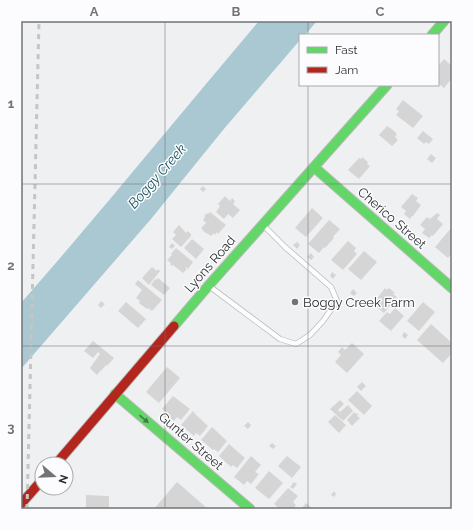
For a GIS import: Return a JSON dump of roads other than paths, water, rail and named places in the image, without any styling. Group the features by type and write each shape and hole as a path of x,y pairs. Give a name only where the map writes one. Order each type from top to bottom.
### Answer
{"street":[{"path":"433,34 444,21"},
{"name":"Lyons Road","path":"63,456 262,224 386,86"},
{"name":"Cherico Street","path":"314,167 452,288"},
{"name":"Gunter Street","path":"115,394 250,509"},
{"path":"21,504 34,489"}],"lane":[{"path":"209,285 280,339 296,344 310,335 323,321 337,301 331,287 285,247 262,224"}],"water":[{"name":"Boggy Creek","path":"259,21 317,21 306,34 299,34 299,41 223,130 151,219 21,369 21,303"}],"railway":[{"path":"27,509 39,21"}],"place":[{"name":"Boggy Creek Farm","path":"295,302"}]}
